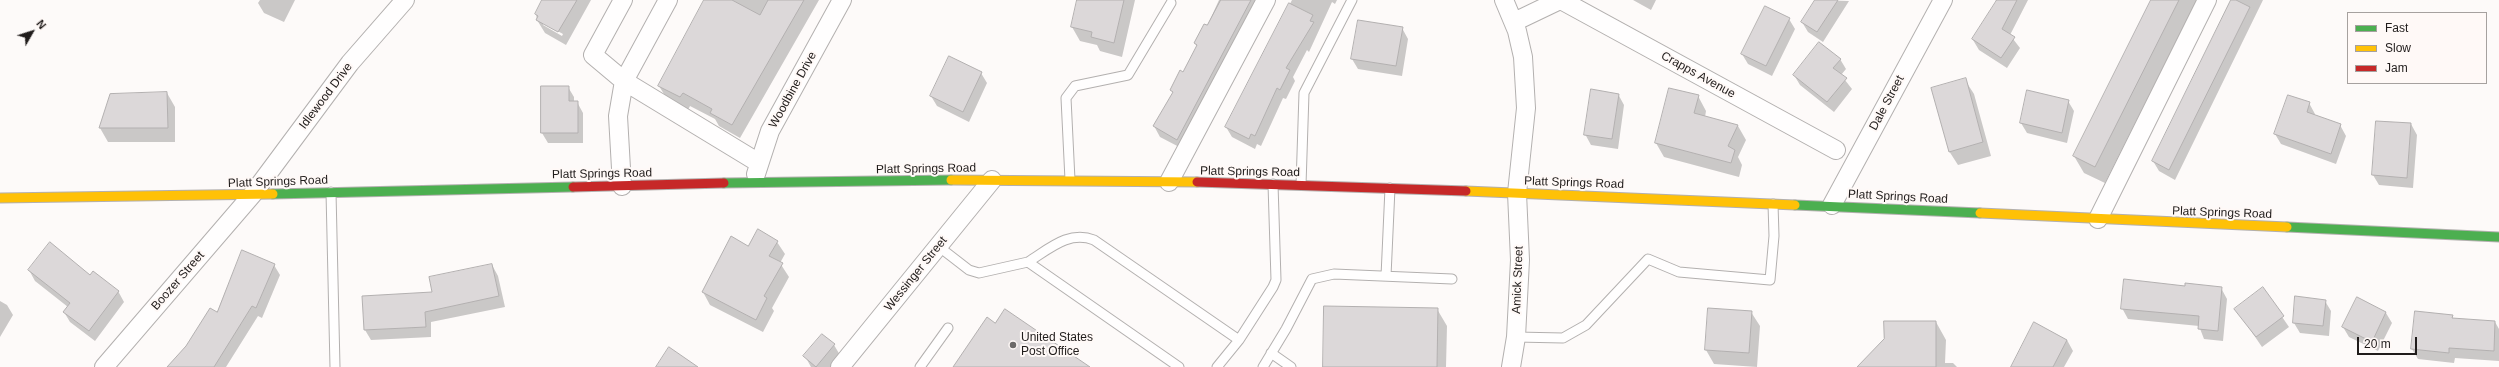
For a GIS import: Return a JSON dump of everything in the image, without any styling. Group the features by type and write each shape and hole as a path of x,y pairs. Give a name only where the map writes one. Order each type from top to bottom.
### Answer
{"main road":[{"name":"Platt Springs Road","path":"0,198 252,195 622,186 1070,180 1273,184 1832,205 2098,219 2499,237"}],"street":[{"name":"Idlewood Drive","path":"252,195 350,63 405,0"},
{"path":"622,0 593,55 624,81 759,164"},
{"path":"622,186 618,116 624,81 668,0"},
{"name":"Woodbine Drive","path":"753,184 770,131 842,0"},
{"path":"1169,182 1266,0"},
{"path":"1504,0 1514,22 1523,57 1526,108 1517,193"},
{"path":"1514,22 1561,0"},
{"name":"Crapps Avenue","path":"1561,0 1836,150"},
{"name":"Dale Street","path":"1832,205 1942,0"},
{"path":"2098,219 2207,0"},
{"name":"Wessinger Street","path":"840,367 992,180"},
{"name":"Amick Street","path":"1511,367 1516,338 1520,260 1517,193"},
{"name":"Boozer Street","path":"104,367 252,195"}],"lane":[{"path":"1301,185 1304,93 1352,0"},
{"path":"1070,180 1066,98 1075,86 1128,75 1171,3"},
{"path":"1217,367 1239,340 1273,288 1276,280 1273,184"},
{"path":"1386,276 1390,188"},
{"path":"331,192 336,367"},
{"path":"1516,338 1563,338 1586,325 1648,259 1679,272 1770,280 1774,236 1773,203"},
{"path":"938,246 969,270 979,273 1028,262 1065,239 1086,236 1239,340"},
{"path":"1028,262 1179,367"},
{"path":"1262,367 1312,279 1334,274 1452,279"},
{"path":"920,367 948,328"},
{"path":"1271,353 1291,367"}],"building":[{"path":"542,0 577,0 558,32 536,20 538,16 535,14"},
{"path":"704,0 732,0 760,15 768,0 804,0 732,125 710,113 712,109 683,93 680,97 658,86"},
{"path":"1077,0 1124,0 1114,43 1091,37 1092,32 1071,27"},
{"path":"1221,0 1251,0 1177,140 1153,126 1173,92 1170,90 1180,70 1183,72 1197,45 1194,43 1204,24 1207,25"},
{"path":"1815,0 1838,0 1817,32 1801,22"},
{"path":"1997,0 2017,0 2002,29 2015,37 2001,58 1972,39"},
{"path":"2151,0 2179,0 2095,167 2073,156"},
{"path":"2231,0 2236,0 2250,7 2169,170 2152,161"},
{"path":"1289,3 1313,15 1310,21 1314,22 1286,68 1290,70 1280,90 1277,88 1255,136 1251,134 1249,139 1225,127"},
{"path":"1765,6 1790,18 1766,66 1741,54"},
{"path":"1358,20 1403,27 1396,66 1351,59"},
{"path":"1819,42 1841,59 1833,68 1847,78 1827,102 1793,75"},
{"path":"949,56 982,72 963,112 930,96"},
{"path":"1966,78 1983,142 1949,152 1931,88"},
{"path":"541,86 569,86 569,101 578,101 578,133 541,133"},
{"path":"1669,88 1699,95 1694,113 1738,125 1728,146 1735,150 1731,163 1655,143"},
{"path":"1591,89 1619,94 1612,139 1584,135"},
{"path":"2027,90 2069,100 2062,133 2020,123"},
{"path":"167,92 168,128 99,128 110,94"},
{"path":"2288,95 2310,102 2307,112 2341,124 2331,154 2274,134"},
{"path":"2376,121 2411,123 2407,178 2372,175"},
{"path":"758,229 778,241 769,256 783,263 764,296 767,298 756,320 702,292 731,236 748,246"},
{"path":"50,242 90,275 93,271 119,291 89,331 63,312 70,303 28,270"},
{"path":"242,250 275,264 256,308 252,306 214,367 167,367 186,346 210,308 217,312"},
{"path":"492,264 499,296 425,312 426,327 364,330 362,296 432,292 429,277"},
{"path":"2124,279 2185,286 2185,283 2222,287 2218,331 2198,329 2199,316 2121,309"},
{"path":"2263,287 2284,316 2256,337 2234,309"},
{"path":"2295,296 2326,300 2323,326 2293,323"},
{"path":"2357,297 2386,312 2372,342 2342,327"},
{"path":"1324,306 1438,308 1437,367 1323,367"},
{"path":"1708,308 1752,311 1749,353 1705,350"},
{"name":"United States Post Office","path":"1005,309 1090,367 953,367 987,317 995,323"},
{"path":"2415,311 2453,315 2452,318 2495,321 2494,351 2449,348 2449,353 2411,349"},
{"path":"1884,321 1936,321 1936,367 1857,367 1884,339"},
{"path":"2034,322 2067,340 2053,367 2011,367"},
{"path":"822,334 835,344 816,367 803,356"},
{"path":"669,347 698,367 656,367"}],"traffic: fast":[{"path":"724,183 951,180"},
{"path":"273,194 573,187"},
{"path":"1795,205 1980,213"},
{"path":"2287,227 2499,237"}],"traffic: slow":[{"path":"951,180 1197,182"},
{"path":"1466,191 1795,205"},
{"path":"0,198 273,194"},
{"path":"1980,213 2287,227"}],"traffic: jam":[{"path":"1197,182 1466,191"},
{"path":"573,187 724,183"}],"place":[{"name":"United States Post Office","path":"1013,345"}]}
